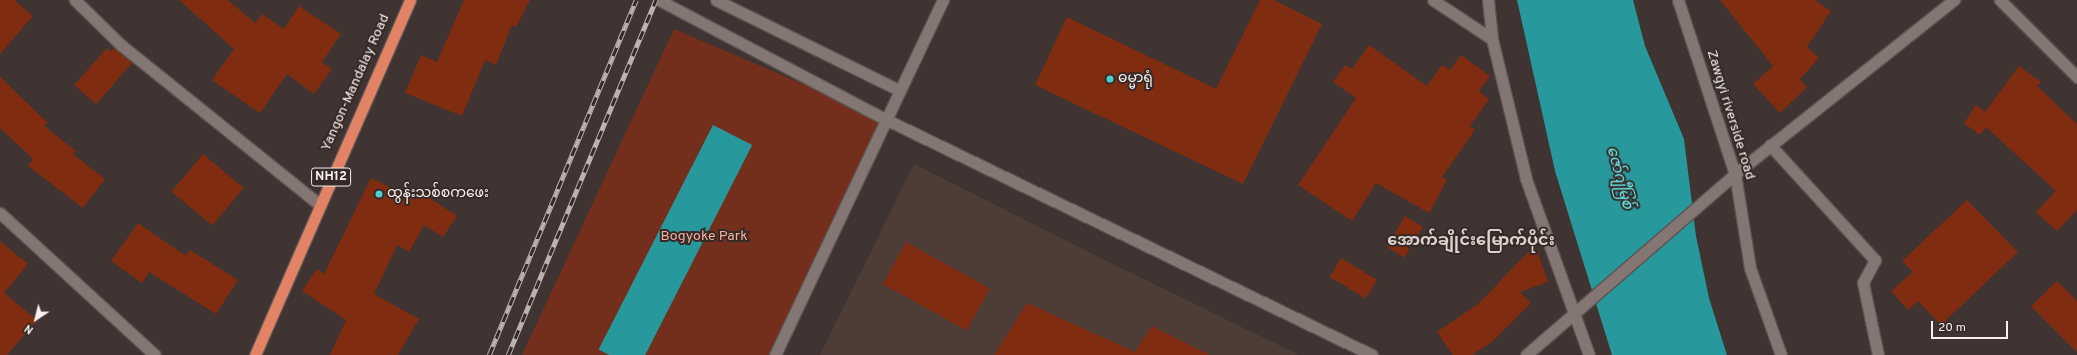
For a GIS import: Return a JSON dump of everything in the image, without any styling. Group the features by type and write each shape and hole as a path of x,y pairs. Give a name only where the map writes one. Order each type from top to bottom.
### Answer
{"highway":[{"name":"Yangon-Mandalay Road","path":"255,355 319,204 410,0"}],"street":[{"path":"75,0 121,45 319,204"},
{"path":"660,0 885,119 1372,355"},
{"path":"716,0 899,90"},
{"path":"775,355 885,119 943,0"},
{"path":"1433,0 1492,38"},
{"path":"1488,0 1492,38 1526,179 1575,312 1589,355"},
{"name":"Zawgyi riverside road","path":"1678,0 1735,174 1750,268 1781,355"},
{"path":"1526,355 1735,174 1954,0"},
{"path":"2000,0 2077,77"},
{"path":"1770,145 1875,260 1863,283 1878,355"},
{"path":"0,213 155,355"}],"shaded area":[{"path":"914,164 1111,263 1299,355 820,355"}],"green space":[{"name":"Bogyoke Park","path":"674,29 885,119 775,355 522,355"}],"water":[{"name":"ဇော်ဂျီမြစ်","path":"1517,0 1633,0 1645,46 1684,139 1696,236 1709,298 1727,355 1612,355 1555,171"},
{"path":"713,125 752,145 645,355 609,355 599,350"}],"building":[{"path":"0,0 14,0 33,16 0,54"},
{"path":"179,0 228,0 255,23 262,14 284,29 299,6 341,34 322,62 332,69 314,94 287,74 260,113 212,80 234,49"},
{"path":"464,0 530,0 516,27 512,25 496,65 485,60 462,116 405,93 421,55 437,62"},
{"path":"1260,0 1274,0 1322,24 1243,184 1035,85 1067,17 1216,89"},
{"path":"1720,0 1815,0 1831,11 1807,47 1819,58 1800,79 1807,87 1780,113 1753,84 1773,66"},
{"path":"1369,45 1427,86 1442,65 1450,70 1461,55 1490,76 1479,91 1489,99 1470,126 1475,130 1442,177 1447,180 1429,213 1376,183 1352,221 1298,185 1356,98 1333,82 1345,65 1352,69"},
{"path":"107,48 111,52 114,48 132,63 96,104 74,85"},
{"path":"2019,66 2041,82 2037,86 2077,124 2077,210 2057,231 2036,212 2056,191 1986,127 1980,135 1964,123 1976,105 1985,112"},
{"path":"0,77 48,123 44,126 76,151 73,154 105,179 83,208 28,166 33,159 0,128"},
{"path":"203,154 244,188 212,226 172,192"},
{"path":"371,178 416,199 420,192 457,216 443,237 424,225 409,252 397,245 374,294 419,319 398,355 330,355 346,320 302,291 317,269 324,274"},
{"path":"1967,200 2018,252 1941,325 1918,301 1908,310 1891,291 1913,272 1902,261"},
{"path":"1405,216 1423,227 1404,258 1386,247"},
{"path":"138,223 186,256 190,250 238,280 216,314 149,272 142,283 111,261"},
{"path":"0,241 28,264 4,293 37,320 7,355 0,355"},
{"path":"906,242 990,289 967,331 883,284"},
{"path":"1535,245 1548,282 1520,292 1531,303 1493,341 1472,355 1453,355 1437,332 1478,304"},
{"path":"1341,258 1377,280 1366,298 1330,277"},
{"path":"2057,281 2077,301 2077,352 2031,306"},
{"path":"1027,303 1135,352 1152,326 1210,355 994,355"}],"railway":[{"path":"489,355 636,0"},
{"path":"508,355 656,0"}],"place":[{"name":"ဓမ္မာရုံ","path":"1110,79"},
{"name":"ထွန်းသစ်စကဖေး","path":"379,194"}],"district":[{"name":"အောက်ချိုင်းမြောက်ပိုင်း","path":"1471,241"}]}
